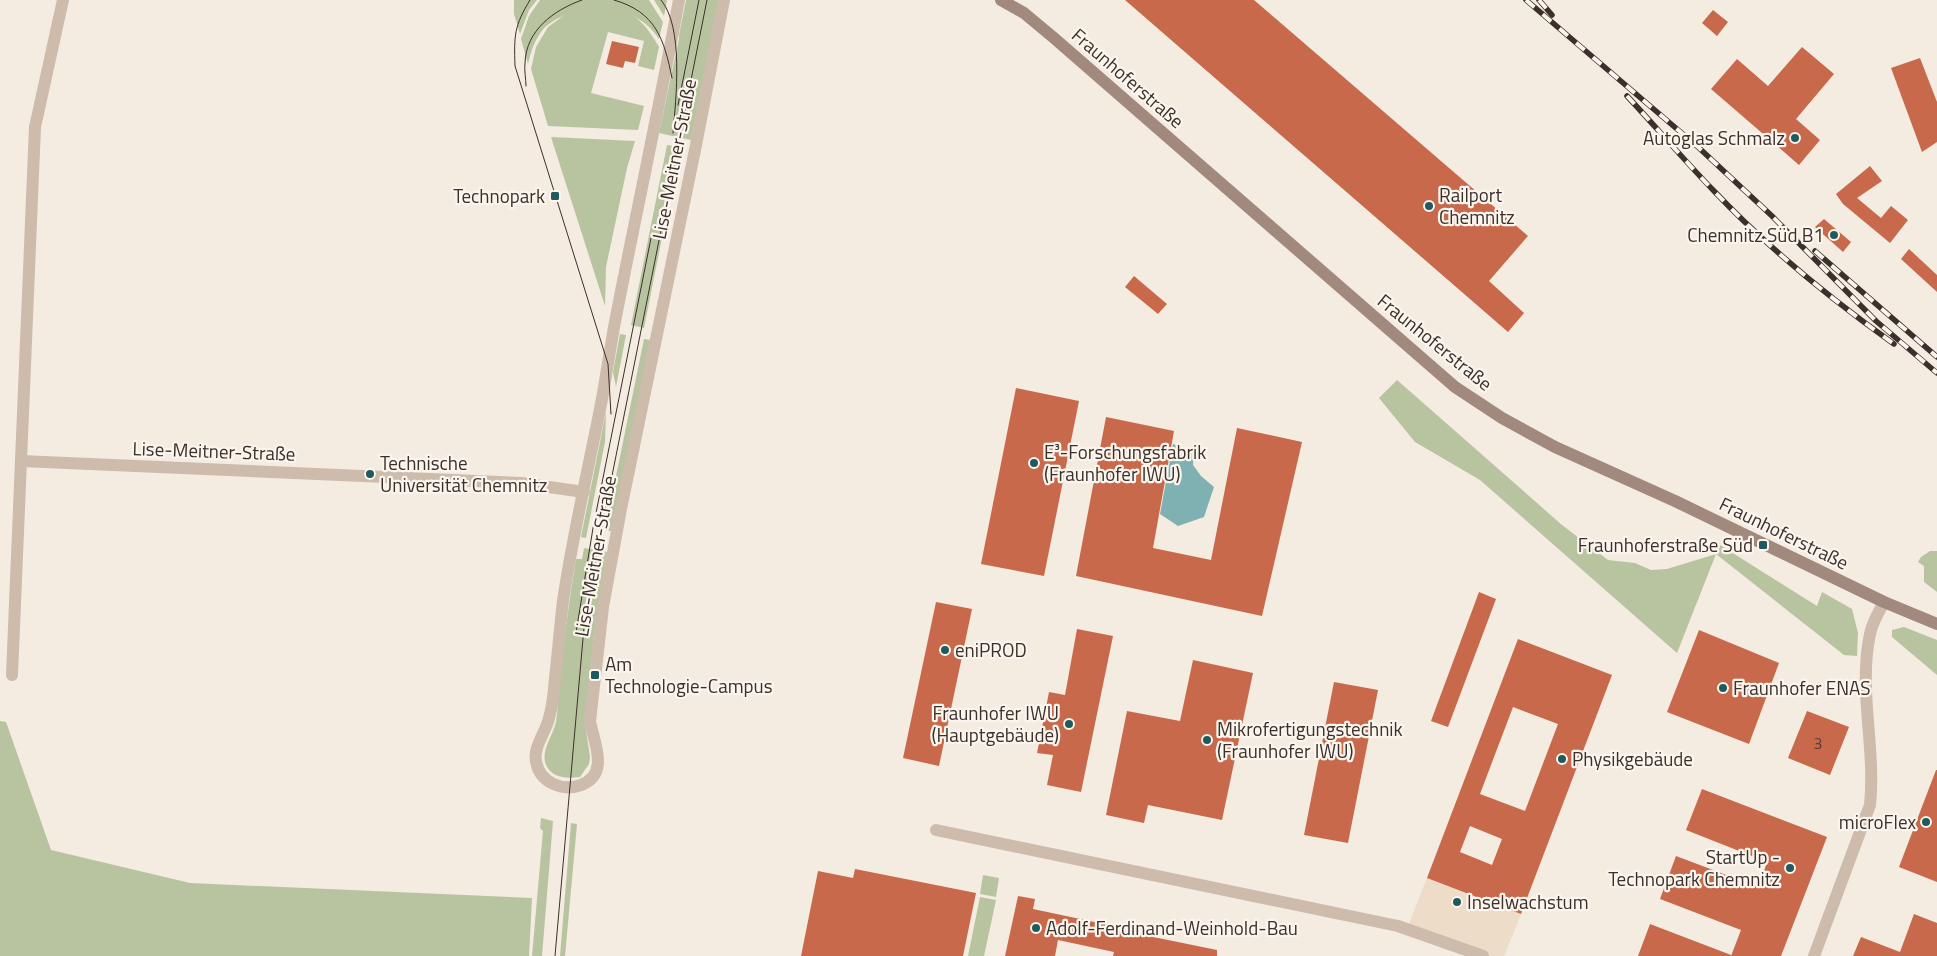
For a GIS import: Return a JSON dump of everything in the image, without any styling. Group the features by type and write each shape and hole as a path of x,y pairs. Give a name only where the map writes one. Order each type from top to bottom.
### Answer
{"main road":[{"name":"Fraunhoferstraße","path":"1002,0 1024,13 1054,38 1455,387 1502,418 1555,446 1675,501 1884,602 1937,624"}],"street":[{"path":"12,675 35,127 63,0"},
{"name":"Lise-Meitner-Straße","path":"679,0 614,327 564,600 550,713 535,754 538,772 547,781 562,787 578,786 587,783 596,772 599,763 599,752 593,738 590,721 603,607 621,509 696,146 724,0"},
{"name":"Lise-Meitner-Straße","path":"21,461 521,483 584,492"},
{"path":"1814,956 1870,805 1872,785 1866,680 1867,657 1870,632 1884,602"},
{"path":"936,830 1398,926 1482,956"}],"green space":[{"path":"514,0 537,0 529,10 520,34 514,14"},
{"path":"540,0 649,0 663,22 659,39 648,26 635,17 620,11 604,8 572,12 544,28 530,54 528,64 521,39 529,16"},
{"path":"654,0 667,0 664,16"},
{"path":"686,0 719,0 691,140 659,133"},
{"path":"592,5 615,8 632,15 646,27 659,47 654,70 638,66 644,41 608,32 591,93 644,106 638,130 548,126 531,69 536,47 548,27 570,11"},
{"path":"551,137 635,141 627,168 606,267 605,306"},
{"path":"667,145 680,147 644,328 631,325"},
{"path":"620,334 626,335 616,387 613,372"},
{"path":"644,339 651,340 611,531 605,530"},
{"path":"1397,380 1562,525 1608,560 1635,563 1651,570 1667,569 1716,554 1677,653 1480,480 1415,442 1379,398"},
{"path":"606,412 605,442 586,538 581,537"},
{"path":"1720,545 1817,606 1822,592 1852,609 1858,633 1857,656 1844,655 1716,554"},
{"path":"584,548 607,552 594,634 585,723 590,757 589,764 580,777 569,778 559,776 551,771 547,767 544,757 556,722 559,684 576,559 582,559"},
{"path":"1930,551 1937,551 1937,592 1924,582 1924,566 1918,562 1921,557"},
{"path":"1904,627 1937,640 1937,675 1892,637 1892,630"},
{"path":"0,721 6,722 51,850 190,883 532,898 529,956 0,956"},
{"path":"541,818 553,821 542,956 532,956 543,831 540,828"},
{"path":"571,823 577,824 565,956 560,956"},
{"path":"983,875 999,878 996,897 980,894"},
{"path":"980,897 996,900 984,956 968,956"}],"shaded area":[{"path":"1427,878 1521,914 1504,956 1483,956 1407,929"}],"water":[{"path":"1173,444 1194,452 1193,465 1201,476 1214,487 1204,517 1178,526 1160,514"}],"building":[{"path":"1125,0 1254,0 1528,236 1489,281 1524,313 1508,332"},
{"path":"1713,10 1728,22 1717,36 1702,23"},
{"path":"612,41 639,47 635,63 625,61 623,68 606,64"},
{"path":"1802,47 1834,74 1796,119 1820,140 1799,165 1711,89 1737,59 1768,86"},
{"path":"1920,58 1937,102 1937,142 1922,152 1891,68"},
{"path":"1870,166 1882,181 1857,198 1881,218 1891,206 1908,220 1890,243 1843,204 1836,194"},
{"name":"Chemnitz Süd B1","path":"1824,219 1851,242 1843,252 1815,227"},
{"path":"1909,249 1937,275 1937,292 1901,259"},
{"path":"1134,276 1167,304 1158,314 1125,287"},
{"name":"E³-Forschungsfabrik (Fraunhofer IWU)","path":"1016,388 1079,401 1044,576 981,564"},
{"path":"1106,417 1174,431 1153,548 1211,560 1237,428 1302,442 1262,616 1076,576"},
{"path":"1479,592 1496,599 1448,727 1431,721"},
{"name":"eniPROD","path":"936,602 972,609 939,766 903,758"},
{"name":"Fraunhofer IWU (Hauptgebäude)","path":"1077,629 1113,636 1081,792 1047,785 1053,755 1037,753 1049,692 1065,695"},
{"name":"Fraunhofer ENAS","path":"1699,630 1779,663 1749,744 1667,712"},
{"name":"Physikgebäude","path":"1518,639 1612,675 1521,914 1427,878","holes":["1513,707 1558,724 1525,811 1480,794","1470,826 1502,839 1492,865 1460,852"]},
{"name":"Mikrofertigungstechnik (Fraunhofer IWU)","path":"1193,660 1253,673 1222,820 1148,805 1144,823 1106,815 1127,711 1180,721"},
{"path":"1334,682 1378,690 1348,843 1304,835"},
{"path":"1807,711 1849,727 1830,775 1788,758"},
{"name":"microFlex","path":"1937,770 1937,882 1899,867"},
{"name":"StartUp - Technopark Chemnitz","path":"1702,789 1827,837 1781,956 1731,956 1741,930 1660,899 1676,856 1758,887 1763,874 1767,862 1686,830"},
{"path":"855,869 976,893 963,956 801,956 818,871 853,878"},
{"path":"1018,896 1035,899 1033,909 1118,927 1119,930 1217,950 1217,956 1113,956 1114,952 1058,940 1055,956 1005,956"},
{"path":"1914,914 1937,923 1937,956 1853,956 1861,937 1900,952"},
{"path":"1650,924 1731,955 1731,956 1638,956"}],"tram line":[{"path":"530,0 516,32 515,66 608,364 611,414"},
{"path":"526,86 525,66 527,51 536,31 561,9 582,0"},
{"path":"614,0 640,12 656,29 665,51 672,78"},
{"path":"661,0 668,12 676,45 677,83 673,133"},
{"path":"678,105 699,0"},
{"path":"555,956 584,627 598,546 707,0"},
{"path":"576,633 593,528 651,238"}],"railway":[{"path":"1526,0 1698,147 1772,216 1876,321 1937,373"},
{"path":"1539,0 1552,15"},
{"path":"1627,96 1734,212 1823,291 1894,344"},
{"path":"1815,251 1937,357"}],"place":[{"name":"Autoglas Schmalz","path":"1795,138"},
{"name":"Technopark","path":"555,196"},
{"name":"Railport Chemnitz","path":"1429,206"},
{"name":"Chemnitz Süd B1","path":"1834,235"},
{"name":"E³-Forschungsfabrik (Fraunhofer IWU)","path":"1034,463"},
{"name":"Technische Universität Chemnitz","path":"370,474"},
{"name":"Fraunhoferstraße Süd","path":"1763,545"},
{"name":"eniPROD","path":"945,650"},
{"name":"Am Technologie-Campus","path":"595,675"},
{"name":"Fraunhofer ENAS","path":"1723,688"},
{"name":"Fraunhofer IWU (Hauptgebäude)","path":"1069,724"},
{"name":"Mikrofertigungstechnik (Fraunhofer IWU)","path":"1207,740"},
{"name":"Physikgebäude","path":"1562,759"},
{"name":"microFlex","path":"1926,822"},
{"name":"StartUp - Technopark Chemnitz","path":"1790,868"},
{"name":"Inselwachstum","path":"1457,902"},
{"name":"Adolf-Ferdinand-Weinhold-Bau","path":"1036,928"}]}
